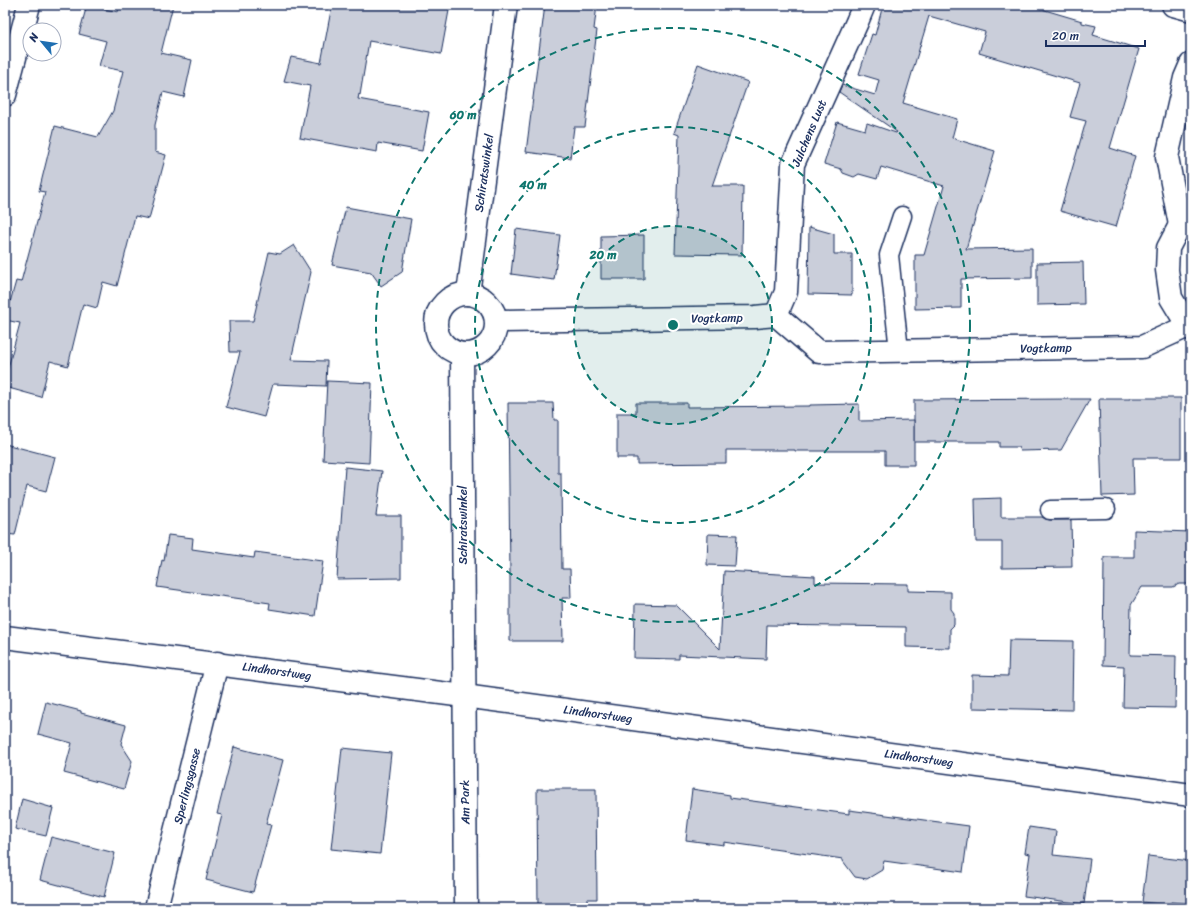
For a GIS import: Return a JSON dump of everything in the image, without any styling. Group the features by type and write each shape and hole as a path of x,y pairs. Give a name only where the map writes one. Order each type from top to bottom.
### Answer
{"street":[{"path":"5,95 28,5"},
{"name":"Schiratswinkel","path":"468,294 506,5"},
{"name":"Julchens Lust","path":"776,315 786,292 793,164 864,5"},
{"path":"1173,5 1191,10"},
{"path":"1189,327 1171,298 1167,270 1168,248 1185,225 1167,157 1185,78 1191,64"},
{"path":"468,294 478,296 487,302 493,311 496,321 496,332 491,342 483,350 473,354 462,355 451,351 442,344 436,334 435,322 438,310 445,301 455,295 468,294"},
{"name":"Vogtkamp","path":"496,321 747,317 776,315 818,352 1142,347 1189,327"},
{"name":"Schiratswinkel","path":"462,355 464,696"},
{"name":"Lindhorstweg","path":"5,637 464,696 1191,795"},
{"name":"Sperlingsgasse","path":"156,908 217,664"},
{"name":"Am Park","path":"464,696 466,908"}],"lane":[{"path":"900,351 889,255 902,216"},
{"path":"1050,510 1106,509"}],"building":[{"path":"87,5 118,12 119,5 173,5 161,53 192,60 184,97 163,92 155,125 155,152 166,155 149,219 135,216 117,286 103,282 97,308 83,304 68,366 50,361 41,397 5,387 5,379 20,323 5,320 16,281 21,282 45,192 39,191 55,126 98,137 113,111 123,71 99,66 106,41 79,34"},
{"path":"332,5 450,5 441,54 369,41 360,95 359,94 358,99 429,112 422,151 378,143 377,152 300,138 310,86 284,81 291,57 321,63"},
{"path":"545,5 597,5 594,29 597,30 585,127 574,127 570,158 526,152"},
{"path":"883,5 1028,5 1082,21 1082,23 1096,26 1093,35 1139,49 1110,148 1135,156 1116,227 1060,211 1086,121 1070,117 1080,83 979,53 985,32 929,16 903,103 957,119 952,138 995,151 966,249 1032,248 1032,278 961,279 961,308 915,309 915,255 924,255 944,186 881,167 877,179 859,174 854,177 843,173 841,169 824,164 837,122 865,130 867,123 896,133 897,132 839,92 842,85 875,95 879,80 859,74 872,34 875,35"},
{"path":"698,64 748,82 712,186 743,186 742,255 675,254 679,135 674,133"},
{"path":"346,207 411,219 402,272 381,286 371,272 332,265"},
{"path":"809,227 834,234 834,254 852,254 852,295 808,294"},
{"path":"516,229 560,235 554,280 511,274"},
{"path":"644,235 644,279 601,279 601,236"},
{"path":"294,245 311,272 291,360 327,361 326,386 273,384 264,417 226,407 240,352 230,352 229,321 253,321 269,252 280,254"},
{"path":"1083,262 1084,304 1037,305 1037,263"},
{"path":"327,381 372,383 369,463 323,460"},
{"path":"1181,398 1181,458 1133,458 1134,495 1102,496 1099,399"},
{"path":"1090,399 1061,450 1020,451 1018,447 999,447 999,442 914,442 914,400"},
{"path":"508,403 553,403 554,420 558,420 558,473 561,473 562,569 570,569 571,598 562,598 563,641 510,641"},
{"path":"636,403 687,403 687,407 859,404 859,421 914,420 914,465 885,465 885,451 795,450 726,450 726,463 637,464 637,458 617,458 617,413 636,413"},
{"path":"5,444 55,457 46,491 27,486 15,535 5,534"},
{"path":"345,467 382,471 376,516 401,516 401,578 337,579"},
{"path":"1001,498 1001,517 1042,517 1050,520 1071,520 1072,567 1002,568 1002,542 976,542 975,499"},
{"path":"1134,530 1191,532 1191,584 1179,584 1173,587 1142,587 1131,605 1130,655 1176,656 1175,708 1123,707 1124,666 1103,665 1104,557 1134,557"},
{"path":"708,534 737,535 735,566 707,565"},
{"path":"168,535 193,538 192,549 254,558 255,552 323,561 315,616 269,609 270,603 157,587 162,560 164,561"},
{"path":"724,571 815,576 815,583 908,584 908,591 951,592 951,609 954,613 954,625 950,629 950,648 906,647 906,627 767,625 766,659 679,655 679,659 634,658 635,604 676,605 720,649"},
{"path":"1009,640 1073,641 1072,710 972,708 972,675 1008,676"},
{"path":"46,702 126,725 121,744 132,761 124,789 64,773 72,743 38,734"},
{"path":"234,747 283,760 266,824 271,825 253,892 206,880 222,815 217,814"},
{"path":"342,748 391,753 380,854 331,849"},
{"path":"537,789 596,789 597,899 587,899 587,908 538,908"},
{"path":"692,789 730,795 730,798 819,810 849,814 849,810 969,826 963,872 884,861 882,870 867,879 855,877 843,859 724,842 724,845 686,840"},
{"path":"22,799 53,808 46,836 15,829"},
{"path":"1029,827 1056,831 1053,855 1090,859 1084,904 1024,896 1030,854 1025,853"},
{"path":"51,837 115,853 104,897 40,880"},
{"path":"1148,856 1191,861 1191,904 1171,902 1169,905 1142,902"}]}
